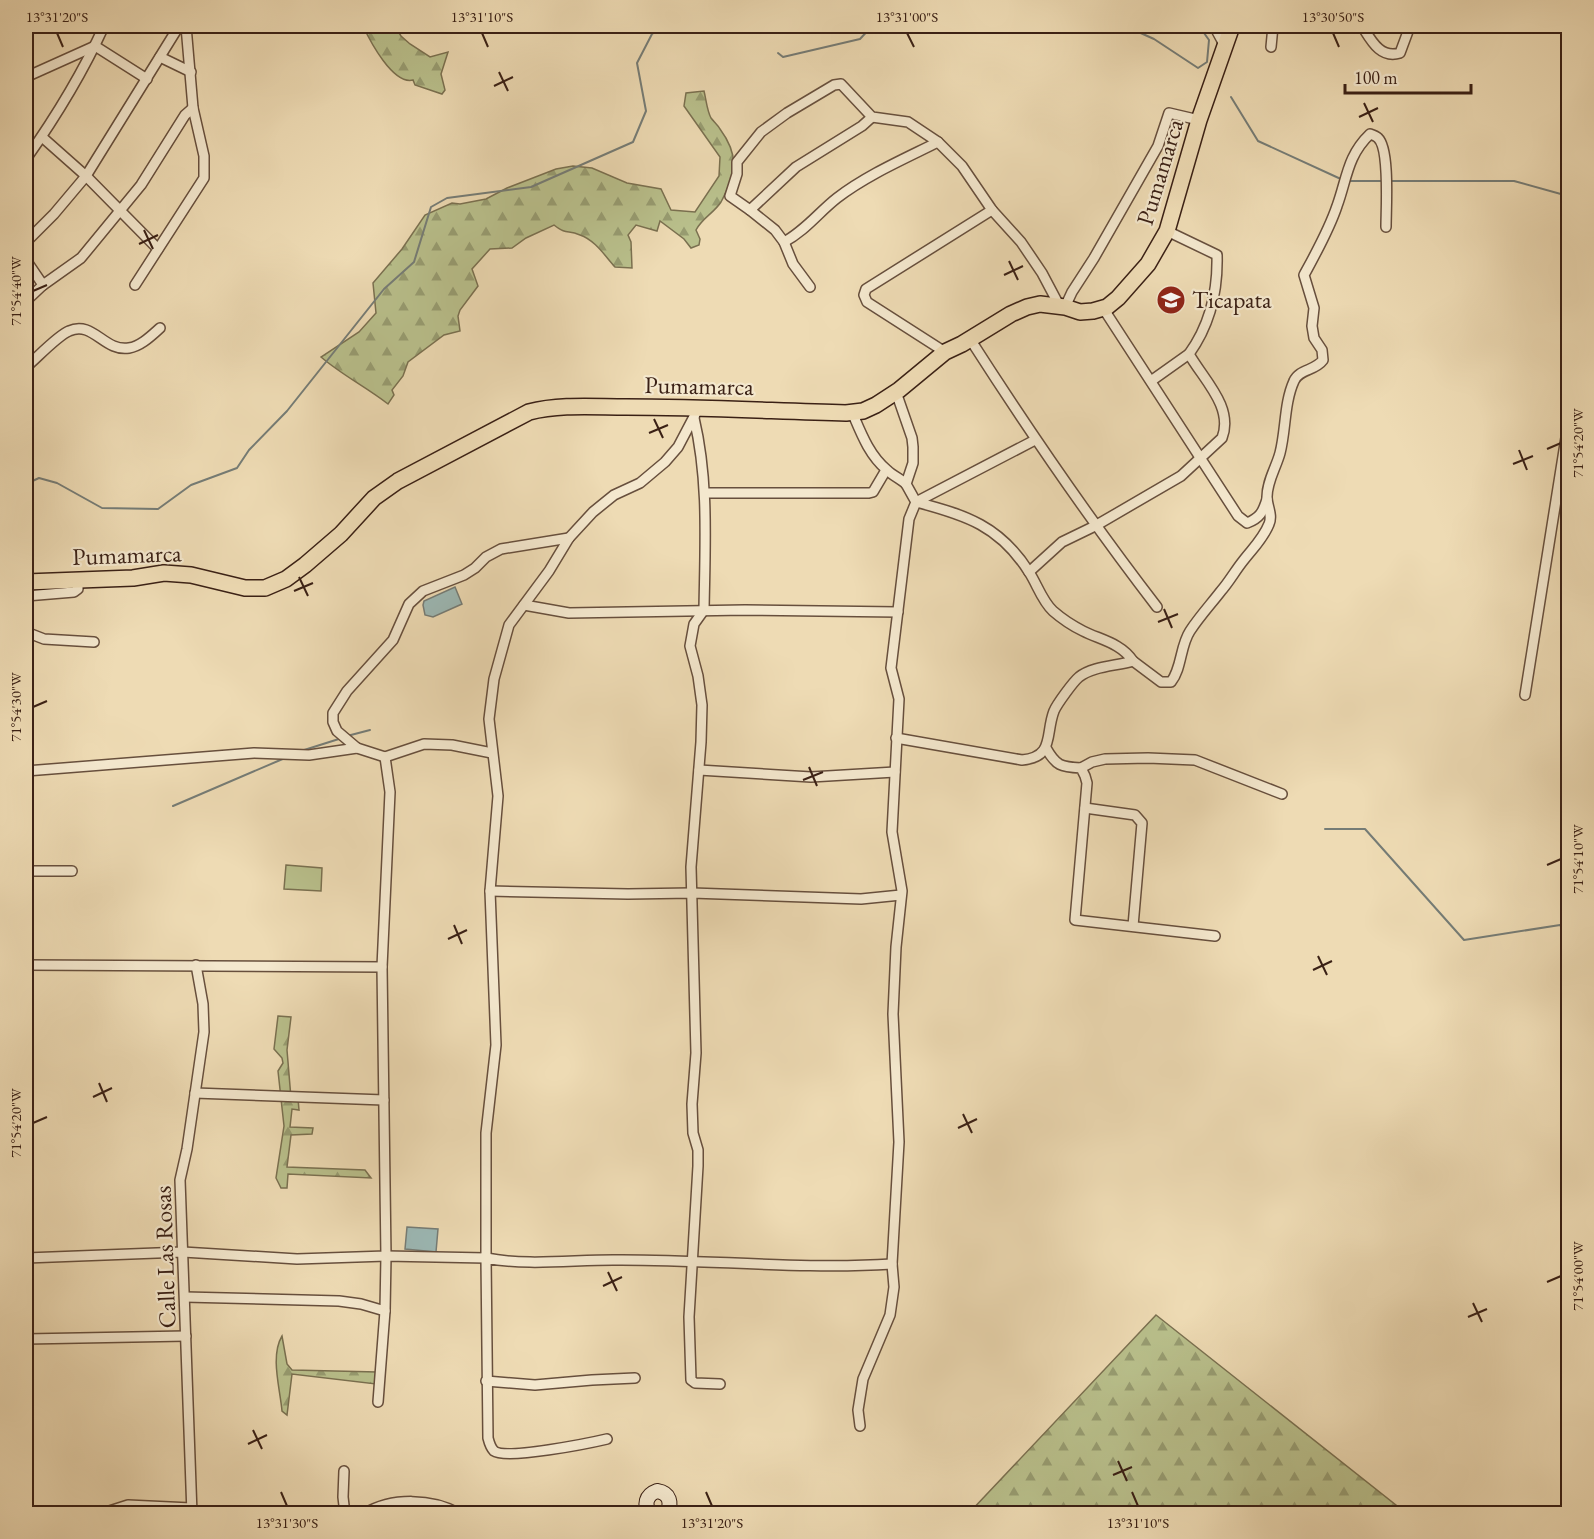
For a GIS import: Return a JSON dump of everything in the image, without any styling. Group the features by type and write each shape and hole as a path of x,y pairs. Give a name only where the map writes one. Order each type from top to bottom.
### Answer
{"main road":[{"name":"Pumamarca","path":"26,582 133,578 164,573 191,574 245,588 265,588 286,579 305,565 341,534 374,498 399,481 530,412 544,408 697,412 863,411 896,392 945,352 1027,307 1040,304 1080,312 1103,308 1130,286 1148,264 1167,231 1199,120 1232,26"}],"street":[{"path":"26,159 42,137 95,46 104,26"},
{"path":"26,242 54,214 86,176 179,26"},
{"path":"135,285 204,178 204,156 193,108 186,26"},
{"path":"1214,26 1226,48"},
{"path":"1271,47 1273,26"},
{"path":"1362,26 1382,53 1392,55 1400,53 1410,26"},
{"path":"26,77 95,46"},
{"path":"95,46 147,79"},
{"path":"160,57 191,72"},
{"path":"810,287 793,264 784,242 775,230 730,196 737,174 737,162 761,132 787,112 834,85 841,84 872,117 908,122 938,142 962,166 992,210 1021,242 1063,307 1158,146 1169,113 1199,120"},
{"path":"26,301 43,285 81,258 141,185 185,115 193,108"},
{"path":"750,210 796,167 862,126 872,117"},
{"path":"1103,308 1202,457 1238,516 1247,522 1256,519 1263,512 1272,471 1280,453 1289,395 1294,379 1302,372 1319,366 1323,360 1322,350 1314,338 1312,326 1314,308 1304,275 1337,207 1349,164 1360,143 1370,134 1378,138 1383,145 1386,159 1386,227"},
{"path":"42,137 86,176 158,249"},
{"path":"784,242 800,233 836,198 861,182 938,142"},
{"path":"945,352 867,302 864,295 866,289 992,210"},
{"path":"1151,381 1189,354 1201,338 1211,313 1216,287 1217,255 1167,231"},
{"path":"26,260 43,285"},
{"path":"26,367 68,331 78,328 91,331 114,347 129,348 144,342 160,328"},
{"path":"970,339 1035,440 1095,526 1156,607"},
{"path":"1029,572 1062,542 1095,526 1180,476 1222,438 1225,430 1222,409 1213,389 1189,354"},
{"path":"896,392 913,447 913,463 906,484"},
{"path":"697,412 706,493 704,610 694,624 690,646 698,676 702,705 691,867 696,1053 692,1104 698,1166 689,1317 691,1380 699,1384 720,1383"},
{"path":"607,1439 533,1452 497,1453 492,1450 488,1438 486,1132 496,1045 490,891 498,796 489,719 494,679 509,625 549,571 569,538 607,500 640,483 665,462 678,447 697,412"},
{"path":"852,412 864,440 886,470 906,484 916,501 956,512 985,526 1016,553 1052,610 1082,631 1123,648 1133,661 1161,682 1172,682 1176,676 1188,633 1261,541 1271,520 1267,497"},
{"path":"1525,695 1569,425"},
{"path":"860,1426 858,1410 863,1379 890,1315 894,1287 892,1264 899,1142 893,1014 901,895 892,832 899,699 891,668 909,519 916,501 1035,440"},
{"path":"706,493 868,493 873,492 886,470"},
{"path":"492,753 452,745 424,744 385,757 357,748 337,731 333,722 333,713 346,691 393,640 409,603 423,591 464,575 486,557 501,549 569,538"},
{"path":"26,596 74,592 78,589 78,580"},
{"path":"524,605 569,613 704,610 898,612"},
{"path":"26,632 44,639 94,642"},
{"path":"896,738 1022,760 1034,759 1046,748 1054,711 1080,677 1092,671 1133,661"},
{"path":"26,771 254,753 309,755 357,748"},
{"path":"1046,748 1053,760 1063,767 1081,768 1105,759 1195,760 1282,794"},
{"path":"378,1402 386,1311 382,967 390,792 385,757"},
{"path":"1081,768 1087,783 1075,920 1215,936"},
{"path":"699,770 811,777 895,772"},
{"path":"1085,808 1135,814 1142,823 1133,926"},
{"path":"26,871 72,871"},
{"path":"490,891 692,893 861,899 901,895"},
{"path":"26,965 382,967"},
{"name":"Calle Las Rosas","path":"191,1511 180,1180 204,1032 203,1004 196,965"},
{"path":"195,1093 384,1100"},
{"path":"26,1258 183,1252 297,1259 386,1256 486,1258 502,1261 614,1260 812,1267 892,1264"},
{"path":"185,1297 339,1301 362,1304 386,1311"},
{"path":"26,1340 186,1336"},
{"path":"486,1381 535,1385 634,1378"},
{"path":"344,1471 345,1514"},
{"path":"651,1514 647,1508 647,1500 657,1491 669,1498 667,1514"},
{"path":"364,1514 379,1506 400,1502 443,1505 460,1514"},
{"path":"99,1514 128,1505 191,1511"}],"green space":[{"path":"363,26 395,26 410,44 430,57 448,52 441,74 445,90 442,94 415,85 413,80 405,80 398,76 383,60"},
{"path":"704,91 711,118 731,148 734,165 730,183 721,202 696,230 700,239 699,245 691,248 684,239 660,221 657,231 636,225 628,235 631,242 632,268 615,267 585,237 554,225 526,238 512,248 490,249 472,269 478,286 460,310 458,316 460,331 444,335 408,362 403,376 392,390 394,395 388,404 321,357 359,332 376,313 373,283 402,249 425,215 452,203 460,204 486,199 507,188 556,169 573,166 592,168 627,183 661,189 671,210 695,212 719,176 720,157 684,106 686,93"},
{"path":"286,865 322,868 321,891 284,889"},
{"path":"278,1016 291,1017 287,1050 291,1098 298,1099 299,1110 292,1109 290,1127 313,1128 312,1134 291,1135 287,1167 365,1170 371,1178 288,1174 287,1188 281,1188 276,1178 284,1126 278,1071 283,1063 282,1058 274,1049"},
{"path":"1156,1315 1406,1513 969,1513"},
{"path":"282,1336 287,1364 292,1370 377,1372 376,1384 292,1374 287,1415 282,1411 276,1362 278,1344"}],"water":[{"path":"455,587 462,604 433,617 425,615 424,601"},
{"path":"407,1227 438,1229 436,1252 405,1249"}],"waterway":[{"path":"26,484 39,478 57,483 102,508 158,509 191,485 237,468 249,450 287,411 384,289 414,262 431,207 447,198 531,187 633,142 646,111 637,63 652,34 666,26"},
{"path":"738,26 747,32"},
{"path":"778,53 783,57 860,39 872,26"},
{"path":"1125,26 1154,39 1198,68 1207,62 1209,40 1199,26"},
{"path":"1231,97 1258,141 1343,180"},
{"path":"1348,181 1385,181"},
{"path":"1390,181 1514,181 1568,196"},
{"path":"347,736 370,730"},
{"path":"301,751 342,738"},
{"path":"173,806 285,758"},
{"path":"1325,829 1365,829 1464,940 1560,925 1568,934"}],"place":[{"name":"Ticapata","path":"1171,300"}]}
